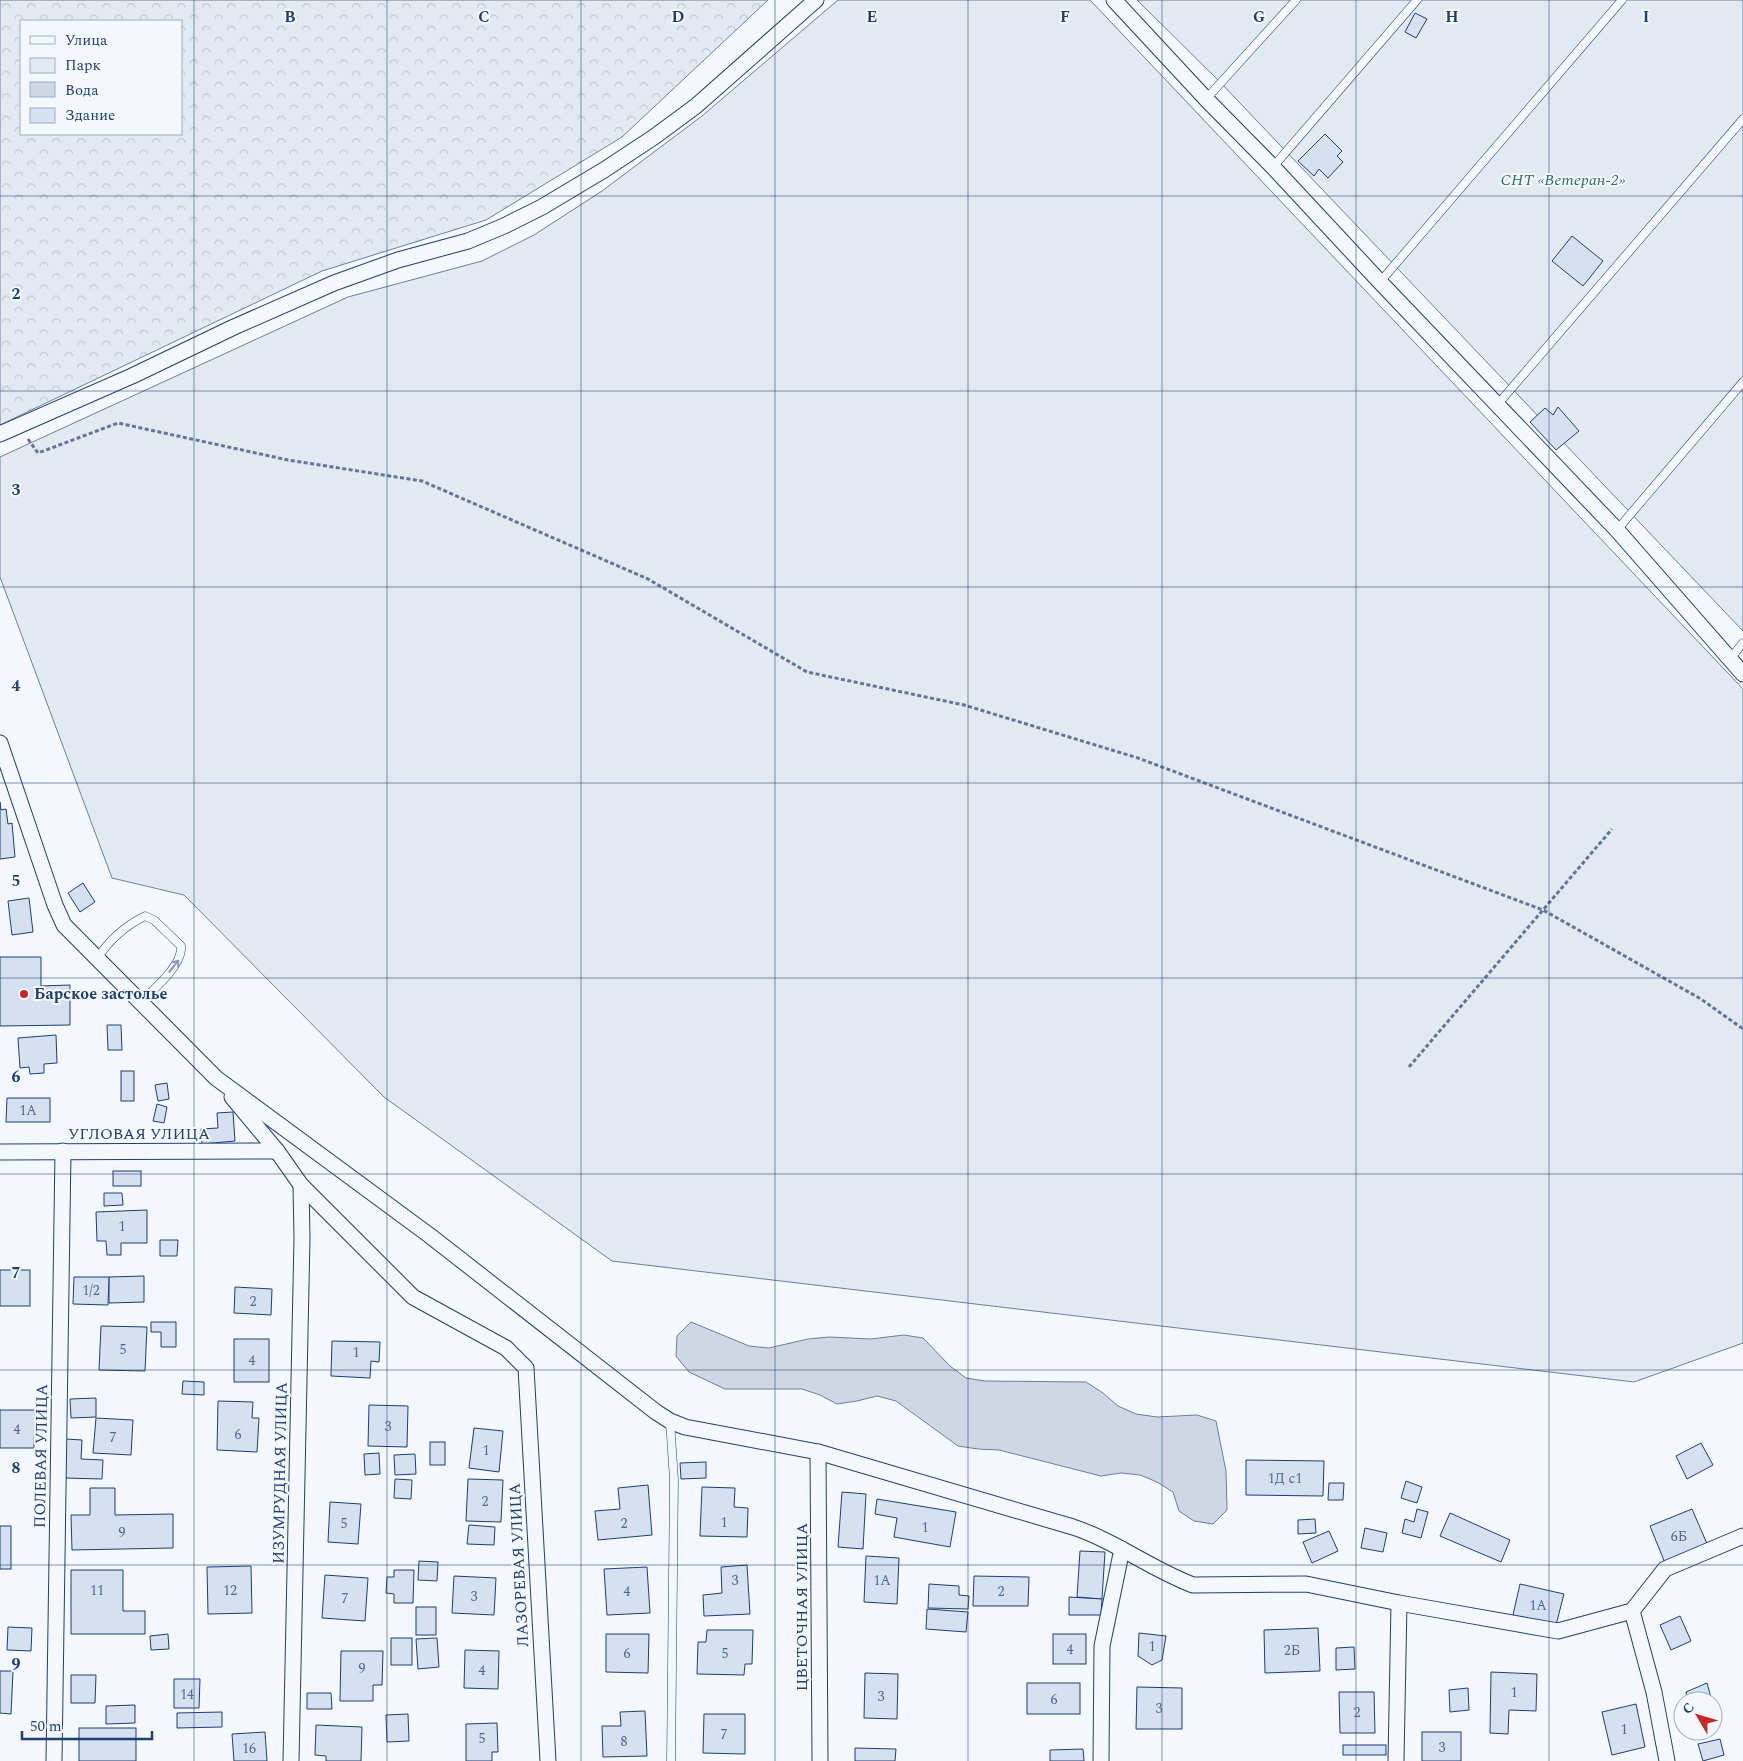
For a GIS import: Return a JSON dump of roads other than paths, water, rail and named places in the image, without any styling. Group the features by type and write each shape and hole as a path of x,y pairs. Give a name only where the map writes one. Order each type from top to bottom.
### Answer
{"street":[{"path":"0,434 132,376 234,327 334,283 398,260 468,241 542,207 654,138 696,106 816,0"},
{"path":"1114,0 1617,530 1743,674"},
{"path":"0,745 55,905 64,925 216,1078 277,1151 301,1185"},
{"path":"216,1078 429,1236 670,1421 685,1427 818,1452 1074,1527 1122,1549 1176,1579 1193,1585 1306,1584 1399,1603 1558,1631 1632,1611 1665,1569 1743,1536"},
{"name":"ПОЛЕВАЯ УЛИЦА","path":"54,1761 63,1151"},
{"name":"УГЛОВАЯ УЛИЦА","path":"0,1152 277,1151"},
{"name":"ЛАЗОРЕВАЯ УЛИЦА","path":"301,1185 413,1297 506,1348 526,1368 548,1761"},
{"name":"ИЗУМРУДНАЯ УЛИЦА","path":"291,1761 302,1238 301,1185"},
{"name":"ЦВЕТОЧНАЯ УЛИЦА","path":"818,1452 820,1761"},
{"path":"1101,1761 1102,1646 1122,1549"},
{"path":"1396,1761 1399,1603"},
{"path":"1632,1611 1654,1692 1667,1761"}],"lane":[{"path":"1206,99 1296,0"},
{"path":"1273,167 1417,0"},
{"path":"1380,282 1622,0"},
{"path":"1498,404 1743,119"},
{"path":"1617,530 1743,382"},
{"path":"1730,659 1743,643"},
{"path":"97,959 107,943 145,916 154,920 182,946 182,953 178,962 141,1002"},
{"path":"670,1421 674,1480 671,1761"}],"water":[{"path":"691,1322 749,1346 769,1348 808,1339 829,1337 871,1339 904,1335 923,1338 950,1366 966,1378 985,1381 1086,1382 1118,1406 1136,1414 1157,1417 1197,1415 1216,1421 1226,1471 1227,1510 1213,1524 1194,1521 1179,1511 1173,1492 1157,1482 1140,1475 1121,1473 1101,1476 999,1450 958,1446 896,1401 877,1396 837,1404 820,1395 802,1389 725,1389 689,1372 676,1356 677,1336"}],"place":[{"name":"Барское застолье","path":"24,994"}],"park label":[{"name":"СНТ «Ветеран-2»","path":"1563,180"}]}
